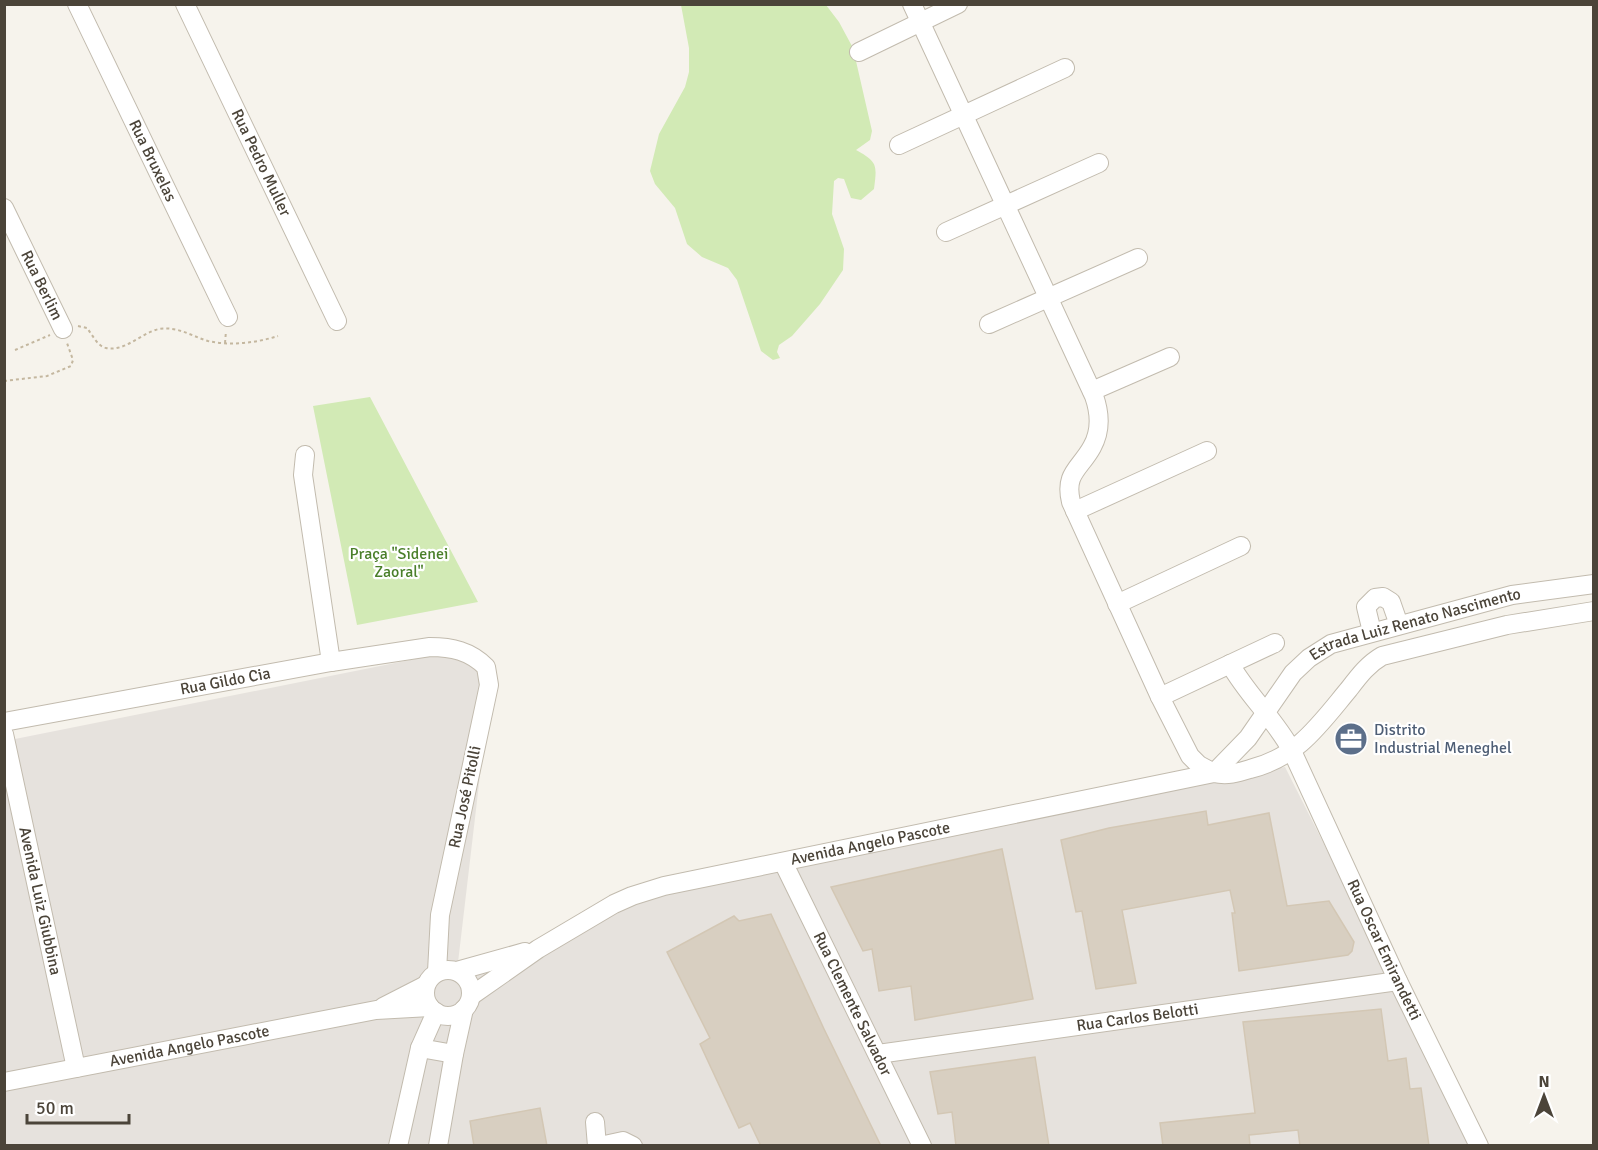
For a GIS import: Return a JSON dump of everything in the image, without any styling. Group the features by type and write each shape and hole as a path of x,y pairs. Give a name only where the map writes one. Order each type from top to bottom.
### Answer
{"street":[{"name":"Rua Bruxelas","path":"77,4 228,317"},
{"name":"Rua Pedro Muller","path":"185,4 337,321"},
{"path":"912,4 925,15 968,113 1097,389 1099,424 1091,449 1070,478 1069,494 1080,508 1165,695 1190,756 1199,765 1214,773 1248,738 1265,711"},
{"path":"859,52 925,15 958,4"},
{"path":"899,145 1065,68"},
{"path":"946,232 1099,163"},
{"name":"Rua Berlim","path":"4,208 63,329"},
{"path":"989,324 1138,258"},
{"path":"1097,389 1170,357"},
{"path":"1080,508 1207,451"},
{"path":"305,455 303,475 331,662"},
{"path":"1122,601 1241,546"},
{"name":"Estrada Luiz Renato Nascimento","path":"1265,711 1293,673 1309,658 1332,644 1512,595 1593,584"},
{"path":"1372,632 1366,607 1375,598 1383,597 1391,602 1399,625"},
{"name":"Estrada Luiz Renato Nascimento","path":"1292,751 1316,728 1367,666 1382,656 1507,625 1593,611"},
{"path":"1165,695 1275,643"},
{"name":"Rua Gildo Cia","path":"4,722 331,662 430,647 447,647"},
{"name":"Rua José Pitolli","path":"431,979 440,915 489,685 489,674 479,660 468,653 447,647"},
{"name":"Rua Oscar Emirandetti","path":"1230,664 1246,689 1280,729 1292,751 1398,981 1479,1146"},
{"name":"Avenida Luiz Giubbina","path":"4,734 76,1068"},
{"name":"Avenida Angelo Pascote","path":"468,1003 538,949 632,896 664,886 1214,773 1225,776 1266,765 1292,751"},
{"name":"Rua Clemente Salvador","path":"783,862 922,1146"},
{"name":"Avenida Angelo Pascote","path":"457,971 538,949"},
{"path":"438,1146 454,1054 468,1003 468,981 457,971 447,969 431,979 426,1000 433,1010 445,1015 456,1014 468,1003"},
{"name":"Avenida Angelo Pascote","path":"376,1010 431,979"},
{"name":"Rua Carlos Belotti","path":"878,1054 1398,981"},
{"name":"Avenida Angelo Pascote","path":"4,1082 376,1010 433,1010"},
{"path":"398,1146 420,1048 433,1010"},
{"path":"420,1048 454,1054"},
{"path":"595,1122 598,1146 623,1141 633,1146"}],"path":[{"path":"15,350 63,329 79,326 87,328 105,348 122,345 159,329 185,331 209,341 225,343 255,342 278,336"},
{"path":"4,381 47,376 71,366 73,360 63,329"}],"shaded area":[{"path":"450,652 486,672 489,699 457,971 538,949 614,904 1285,767 1476,1145 5,1146 5,741"}],"green space":[{"path":"681,5 826,5 839,22 853,48 872,131 870,140 856,150 869,158 874,165 876,174 874,189 861,200 851,198 844,179 838,178 834,181 832,214 844,249 843,270 820,304 792,336 779,345 777,352 780,358 773,360 761,351 737,280 728,268 702,257 687,244 675,208 655,184 650,171 659,134 685,87 689,72 689,48"},
{"name":"Praça \"Sidenei Zaoral\"","path":"370,397 478,602 357,625 313,406"}],"building":[{"path":"1206,811 1208,825 1269,813 1287,906 1329,901 1354,942 1352,951 1348,955 1239,971 1232,913 1235,913 1230,890 1122,910 1136,983 1096,989 1082,911 1076,912 1061,840 1109,828"},
{"path":"1002,849 1033,999 915,1020 911,986 879,991 872,949 863,951 831,887"},
{"path":"771,914 881,1146 761,1146 750,1123 739,1128 700,1044 710,1038 667,952 734,916 739,921"},
{"path":"1381,1009 1388,1061 1406,1058 1410,1089 1421,1088 1429,1146 1300,1146 1298,1130 1249,1135 1250,1146 1163,1146 1160,1123 1255,1113 1243,1022"},
{"path":"1035,1057 1049,1146 956,1146 952,1112 938,1114 930,1072"},
{"path":"540,1108 547,1146 474,1146 470,1121"}],"place":[{"name":"Distrito Industrial Meneghel","path":"1351,739"}]}
